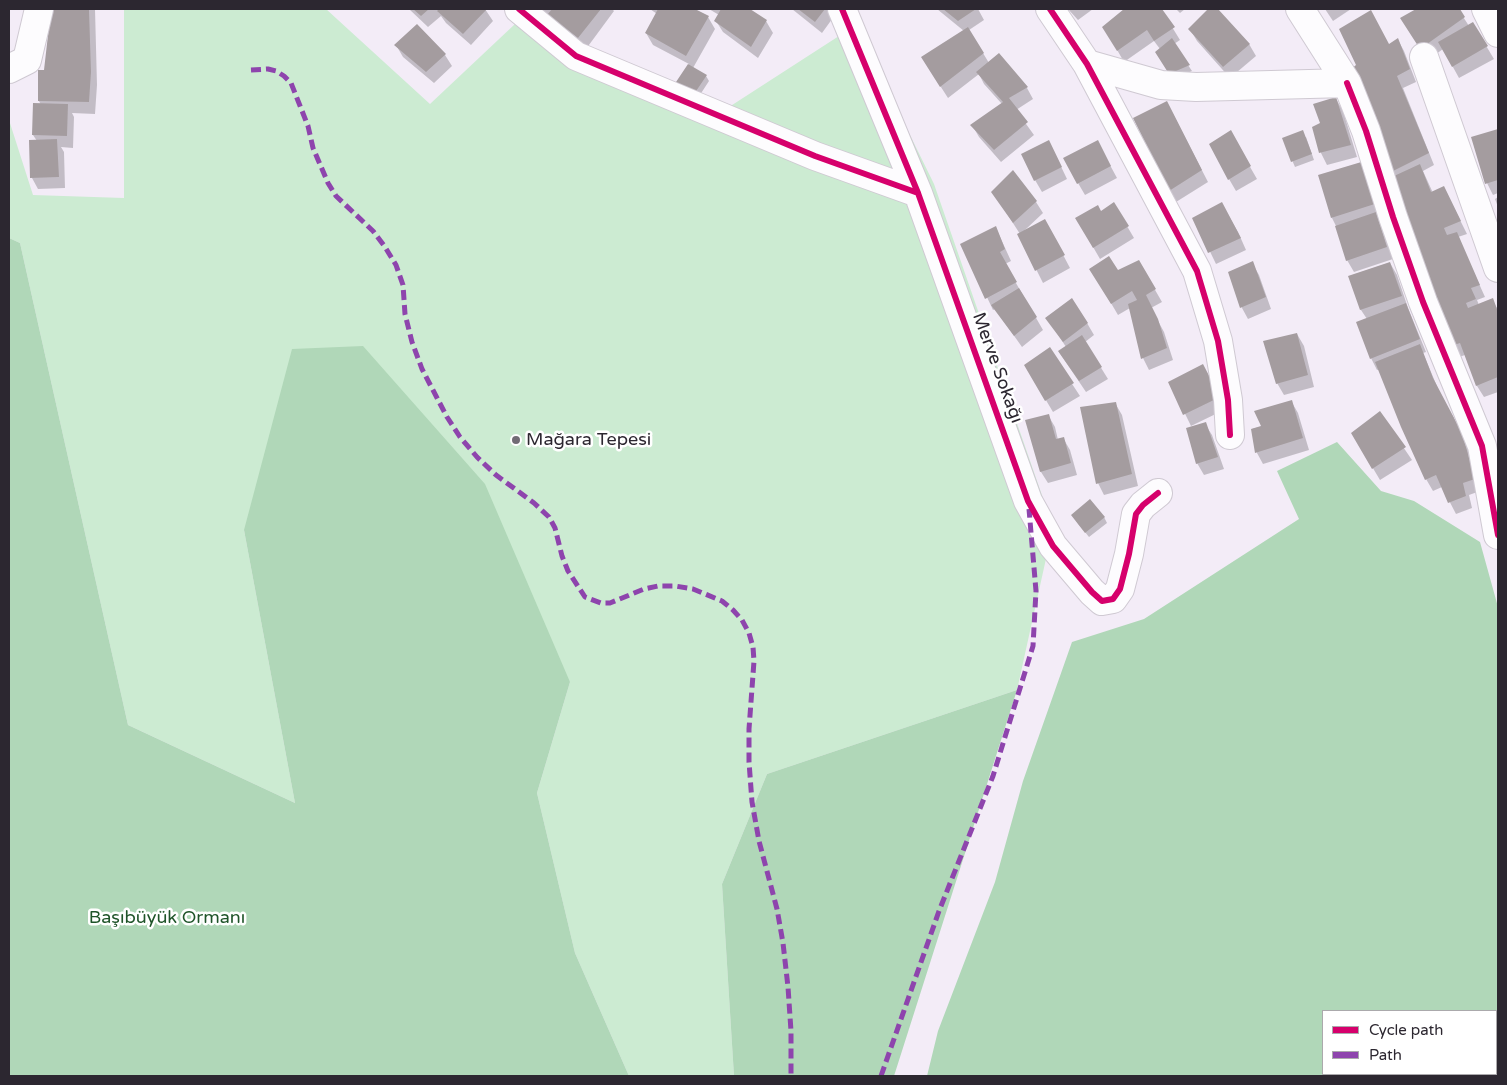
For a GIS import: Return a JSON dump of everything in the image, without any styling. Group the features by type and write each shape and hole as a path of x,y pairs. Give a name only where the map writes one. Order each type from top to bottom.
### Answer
{"street":[{"path":"9,68 11,69 27,60 39,9"},
{"path":"519,9 576,56 815,156 918,193"},
{"name":"Merve Sokağı","path":"842,9 918,193 1028,501 1053,546 1092,592 1102,600 1113,599 1120,589 1136,514 1143,505 1158,493"},
{"path":"1050,9 1087,64 1197,271 1218,341 1228,400 1230,435"},
{"path":"1300,9 1347,84 1366,131 1393,217 1423,302 1490,443 1498,534"},
{"path":"1486,9 1498,33"},
{"path":"1424,58 1498,268"},
{"path":"1087,64 1161,85 1196,87 1347,84"}],"green space":[{"path":"124,9 326,9 430,104 515,24 712,118 856,25 934,184 1053,527 1017,690 767,774 722,884 734,1076 629,1076 575,953 537,793 570,682 244,530 295,803 128,725 20,243 9,238 9,120 33,195 124,198"},
{"name":"Başıbüyük Ormanı","path":"9,238 20,243 128,725 295,803 244,530 292,349 363,346 485,484 570,682 537,793 575,953 629,1076 9,1076"},
{"path":"1337,442 1381,491 1414,501 1480,542 1498,607 1498,1076 927,1076 938,1031 995,882 1023,781 1072,642 1144,619 1299,519 1277,471"},
{"path":"1017,690 894,1076 734,1076 722,884 767,774"}],"building":[{"path":"51,9 89,9 91,72 89,102 38,101 38,70 44,70"},
{"path":"413,9 429,9 421,16"},
{"path":"439,9 487,9 463,34 437,11"},
{"path":"552,9 601,9 578,38 547,15"},
{"path":"658,9 695,9 709,16 686,56 645,33"},
{"path":"721,9 750,9 767,20 751,47 714,21"},
{"path":"798,9 825,9 815,22"},
{"path":"943,9 976,9 958,21"},
{"path":"1124,9 1162,9 1175,27 1154,41 1147,30 1117,51 1102,27"},
{"path":"1208,9 1218,9 1250,44 1223,67 1188,29"},
{"path":"1416,9 1460,9 1465,17 1420,49 1400,18"},
{"path":"1371,10 1389,44 1398,38 1410,69 1397,76 1429,153 1389,173 1351,69 1356,65 1339,29"},
{"path":"1473,22 1488,46 1452,67 1438,42"},
{"path":"417,24 446,54 426,72 394,45"},
{"path":"968,27 984,53 940,87 921,57"},
{"path":"1172,38 1190,65 1169,74 1155,52"},
{"path":"999,53 1028,87 1009,98 1028,122 994,150 970,125 1003,102 976,72"},
{"path":"688,64 707,75 692,97 674,85"},
{"path":"1336,97 1351,145 1319,153 1312,127 1320,123 1313,104"},
{"path":"1167,101 1202,170 1169,191 1133,118"},
{"path":"33,103 68,104 67,136 32,135"},
{"path":"1498,129 1498,180 1485,184 1471,137"},
{"path":"1231,130 1251,166 1228,180 1209,144"},
{"path":"1303,130 1312,154 1291,162 1282,138"},
{"path":"57,139 59,177 30,178 29,140"},
{"path":"1049,140 1062,167 1034,181 1021,154"},
{"path":"1098,140 1111,166 1077,184 1063,158"},
{"path":"1368,160 1381,202 1331,218 1318,175"},
{"path":"1420,164 1431,192 1444,186 1461,221 1444,228 1447,235 1457,232 1480,285 1471,288 1476,299 1466,303 1468,308 1493,298 1498,312 1498,377 1476,386 1460,343 1451,346 1413,241 1394,176"},
{"path":"1013,170 1037,201 1013,223 991,192"},
{"path":"1114,202 1129,226 1093,248 1075,218 1098,205 1101,211"},
{"path":"1222,202 1241,238 1208,253 1192,218"},
{"path":"1376,212 1387,247 1346,261 1335,226"},
{"path":"1045,219 1065,255 1035,271 1017,234"},
{"path":"996,226 1005,249 1000,252 1017,282 985,299 960,244"},
{"path":"1109,256 1118,270 1139,260 1156,289 1146,295 1158,319 1167,348 1141,359 1128,304 1137,300 1132,291 1111,304 1089,269"},
{"path":"1253,261 1266,297 1240,308 1228,272"},
{"path":"1390,262 1402,296 1360,310 1348,276"},
{"path":"1019,288 1037,317 1014,336 991,305"},
{"path":"1072,298 1088,323 1063,342 1045,318"},
{"path":"1406,303 1420,339 1370,359 1356,322"},
{"path":"1297,333 1308,375 1276,384 1263,341"},
{"path":"1082,335 1102,367 1079,381 1058,351"},
{"path":"1420,344 1433,378 1462,433 1475,479 1463,483 1466,496 1448,503 1436,475 1425,480 1375,362"},
{"path":"1050,347 1074,383 1045,401 1024,365"},
{"path":"1203,364 1220,397 1183,415 1168,382"},
{"path":"1292,400 1303,438 1255,453 1251,429 1261,426 1254,411"},
{"path":"1116,402 1132,474 1096,484 1080,407"},
{"path":"1380,411 1406,447 1372,469 1351,433"},
{"path":"1049,414 1056,439 1064,437 1071,463 1040,472 1025,420"},
{"path":"1206,422 1218,457 1196,464 1186,428"},
{"path":"1090,499 1105,517 1085,533 1071,515"}],"marked path":[{"path":"251,70 268,69 276,71 291,83 308,126 313,148 328,183 336,196 373,231 396,265 403,285 405,314 412,342 422,369 447,417 460,437 477,457 496,475 534,503 549,517 555,528 568,571 585,597 601,603 610,603 644,589 658,586 693,589 722,601 742,620 749,633 754,661 749,729 752,802 759,841 777,909 783,943 791,1031 791,1076"},
{"path":"881,1076 939,911 993,776 1033,646 1036,591 1029,509"}],"cycle path":[{"path":"519,9 576,56 815,156 918,193"},
{"path":"842,9 918,193 1028,501 1053,546 1102,601 1113,599 1120,589 1136,514 1143,505 1158,493"},
{"path":"1050,9 1087,64 1197,271 1218,341 1228,400 1230,435"},
{"path":"1347,83 1366,131 1393,217 1423,302 1482,446 1498,535"}],"place":[{"name":"Mağara Tepesi","path":"516,440"}]}
